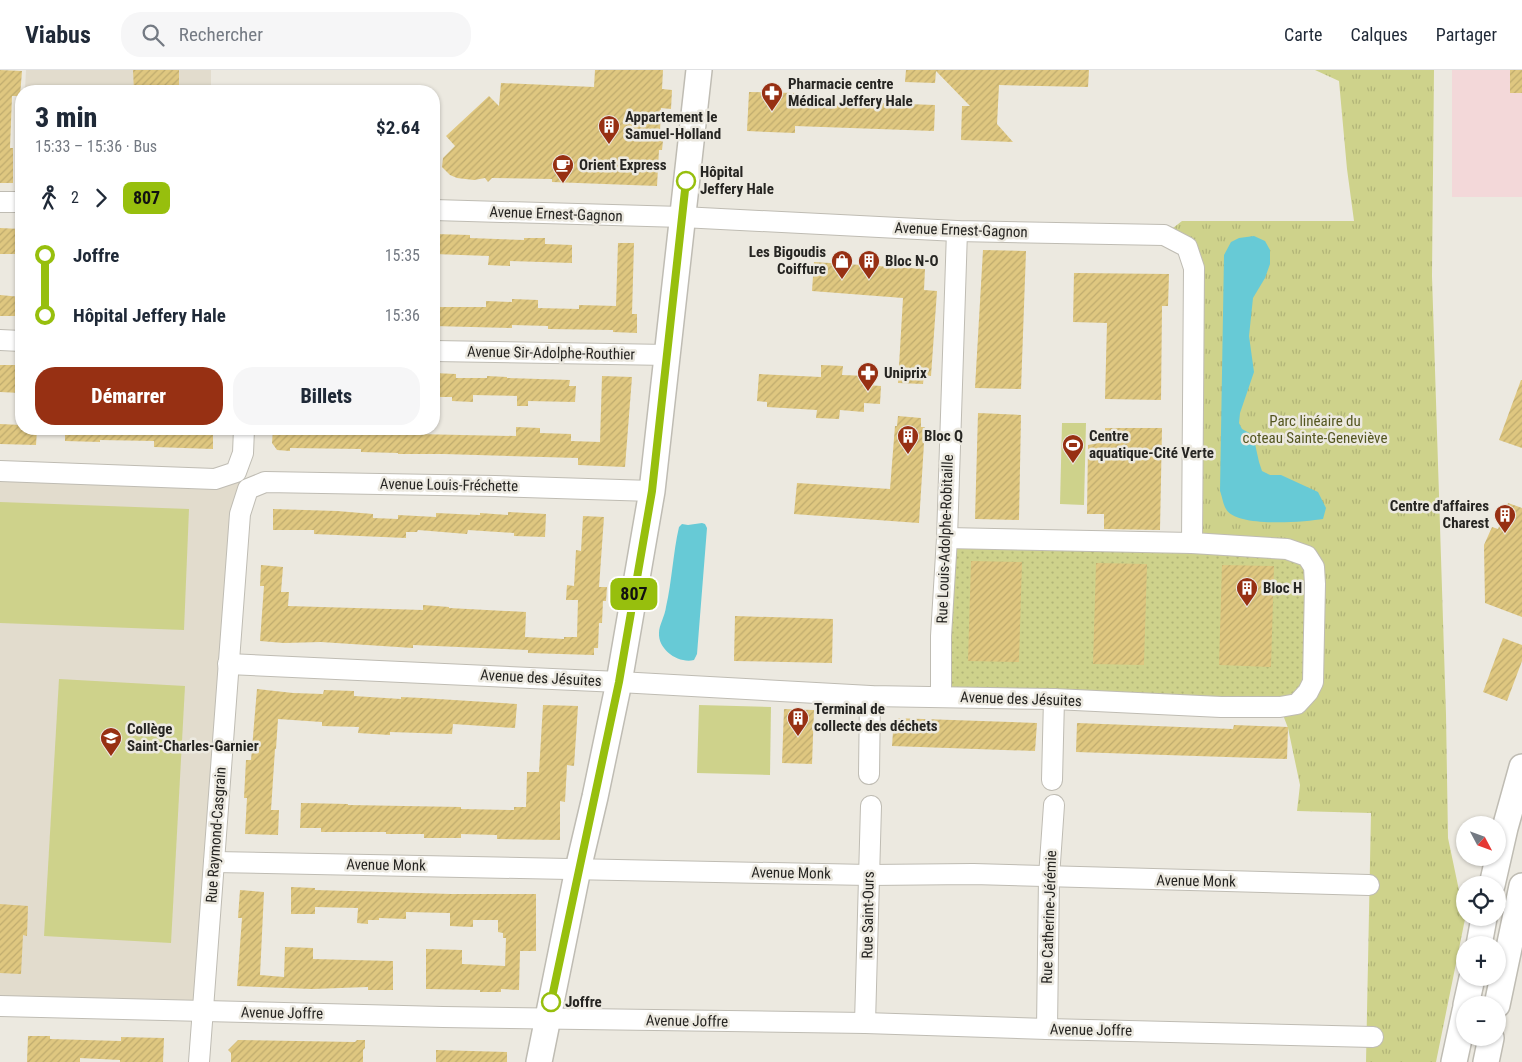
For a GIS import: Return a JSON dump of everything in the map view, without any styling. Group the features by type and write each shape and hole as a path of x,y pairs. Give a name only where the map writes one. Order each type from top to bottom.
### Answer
{"main road":[{"path":"539,1062 578,869 619,682 652,491 699,70"},
{"path":"1494,876 1522,768"},
{"path":"1499,996 1522,886"},
{"path":"1454,1062 1457,1046"},
{"path":"1486,1062 1489,1046"}],"street":[{"path":"0,202 15,202"},
{"name":"Avenue Ernest-Gagnon","path":"440,210 682,217 957,231 1164,235 1187,247 1194,268 1192,543"},
{"name":"Rue Louis-Adolphe-Robitaille","path":"941,697 941,636 947,538 957,231"},
{"path":"0,340 15,340"},
{"name":"Avenue Sir-Adolphe-Routhier","path":"440,351 668,355"},
{"path":"0,471 215,479 236,472 242,453 244,435"},
{"name":"Avenue Louis-Fréchette","path":"248,489 266,482 652,491"},
{"name":"Rue Raymond-Casgrain","path":"199,1062 240,514 248,489"},
{"name":"Avenue des Jésuites","path":"228,664 870,696 1054,699 1221,707 1280,707 1297,704 1308,692 1313,682 1315,584 1314,567 1307,556 1287,549 1192,543 947,538"},
{"path":"869,774 870,696"},
{"path":"1052,780 1054,699"},
{"name":"Rue Catherine-Jérémie","path":"1047,1029 1049,877 1054,804"},
{"name":"Rue Saint-Ours","path":"865,1023 870,806"},
{"name":"Avenue Monk","path":"214,862 869,875 973,874 1369,885"},
{"name":"Avenue Joffre","path":"0,1006 547,1019 865,1023 1373,1037"}],"shaded area":[{"path":"26,70 211,70 211,85 25,85"},
{"path":"1452,70 1522,70 1522,197 1452,197"},
{"name":"Collège Saint-Charles-Garnier","path":"0,471 236,472 248,489 204,1011 0,1006"}],"green space":[{"name":"Parc linéaire du coteau Sainte-Geneviève","path":"1315,70 1434,70 1432,276 1446,714 1448,838 1456,876 1456,926 1464,926 1462,936 1456,936 1456,963 1436,1062 1366,1062 1371,813 1297,811 1300,785 1288,728 1280,707 1308,692 1307,556 1192,543 1194,268 1164,235 1182,221 1354,221 1339,81"},
{"name":"Centre aquatique-Cité Verte","path":"1062,423 1086,423 1084,505 1060,504"},
{"path":"0,502 189,509 184,630 0,623"},
{"path":"947,538 1307,556 1313,682 1297,704 941,697"},
{"path":"59,679 185,686 171,943 44,936"},
{"path":"699,705 771,707 770,775 697,773"}],"water":[{"path":"1254,236 1265,241 1270,250 1270,264 1265,278 1253,298 1249,336 1254,372 1240,413 1239,423 1242,429 1253,435 1262,471 1270,475 1281,475 1318,492 1326,508 1323,519 1271,522 1243,519 1232,515 1226,509 1220,491 1224,255 1231,242 1239,238"},
{"path":"702,523 707,528 697,654 694,660 688,661 676,658 666,650 662,645 659,630 668,597 679,527 682,524"}],"building":[{"path":"0,70 22,71 21,85 15,85 15,96 12,96 10,148 13,148 13,183 0,183"},
{"path":"133,70 179,70 179,85 134,85"},
{"path":"595,70 663,70 662,89 672,90 671,109 661,108 660,132 663,132 663,141 662,150 659,150 657,186 552,182 552,179 492,178 488,182 485,178 474,180 457,178 450,175 442,167 443,158 455,146 446,136 489,96 499,106 501,83 594,87"},
{"path":"906,70 1089,70 1088,87 999,85 997,124 1013,142 961,140 962,106 970,106 936,71 935,83 905,82"},
{"path":"1510,70 1522,70 1522,93 1510,93"},
{"path":"749,92 796,93 796,100 935,105 934,131 795,126 795,133 747,131"},
{"path":"0,228 15,229 15,254 0,254"},
{"path":"440,234 470,235 470,238 524,240 524,238 545,238 545,244 572,245 572,263 510,261 510,266 488,265 489,256 440,254"},
{"path":"618,243 634,243 632,314 637,314 637,333 613,332 613,330 548,329 548,326 512,325 512,328 440,326 440,307 486,307 486,301 538,300 538,308 579,309 579,305 616,306"},
{"path":"983,250 1026,251 1021,389 975,388"},
{"path":"814,262 925,269 924,290 937,291 931,376 924,375 923,384 898,383 903,298 812,291"},
{"path":"1074,273 1169,274 1168,306 1162,306 1161,400 1105,399 1107,323 1073,322"},
{"path":"0,295 15,296 15,316 0,316"},
{"path":"0,365 15,365 15,393 0,392"},
{"path":"821,365 843,366 842,375 867,376 866,385 881,386 880,404 864,403 864,412 840,410 839,419 816,418 817,410 767,407 767,402 757,401 759,374 821,377"},
{"path":"440,373 456,374 456,378 487,378 487,376 570,380 569,386 576,386 575,402 528,401 528,406 517,406 517,396 473,395 473,402 452,401 452,397 440,397"},
{"path":"602,376 632,377 625,467 578,465 578,458 398,454 361,452 361,449 290,448 290,451 277,450 272,443 273,435 516,436 516,427 540,428 540,433 571,434 571,441 600,442"},
{"path":"1522,380 1522,448 1499,440"},
{"path":"978,413 1021,415 1019,520 975,519"},
{"name":"Bloc Q","path":"898,416 921,418 921,427 925,427 919,523 794,514 797,483 890,489 895,426 897,426"},
{"path":"0,424 15,425 15,435 37,435 36,445 0,444"},
{"path":"1105,428 1162,428 1160,530 1104,529 1104,514 1087,514 1088,445 1105,442"},
{"path":"65,435 213,435 213,449 154,447 154,441 65,441"},
{"path":"1508,503 1522,508 1522,617 1485,603 1484,545 1492,527 1498,529"},
{"path":"273,509 337,511 373,514 373,518 398,519 398,515 436,517 436,513 508,515 508,512 546,514 545,537 514,536 514,533 468,530 467,534 418,530 417,532 406,532 406,538 314,534 314,530 273,530"},
{"path":"583,516 604,517 599,587 607,587 606,601 603,601 602,623 599,623 598,648 594,648 594,655 528,653 528,650 413,645 413,648 321,642 284,643 260,641 264,586 260,586 261,565 283,567 281,592 289,592 288,606 423,610 423,605 526,612 525,637 564,639 564,637 577,637 578,600 566,600 567,585 574,586 576,550 581,551"},
{"path":"971,561 1022,562 1019,662 968,661"},
{"path":"1096,563 1147,564 1144,665 1093,664"},
{"name":"Bloc H","path":"1222,565 1274,566 1271,667 1219,665"},
{"path":"735,616 833,619 832,663 734,661"},
{"path":"1503,638 1522,645 1522,661 1507,701 1483,692"},
{"path":"257,689 323,694 324,690 354,691 354,696 517,704 515,728 453,724 452,734 390,732 390,735 358,733 359,727 322,726 322,722 278,719 271,810 279,810 278,835 245,834 247,798 244,798 246,760 251,760"},
{"path":"543,705 578,706 574,766 567,765 565,802 560,801 560,840 497,839 497,835 461,834 461,838 424,838 424,834 321,832 321,828 300,828 301,803 514,810 514,807 526,807 527,772 539,772"},
{"name":"Terminal de collecte des déchets","path":"784,709 814,710 812,764 782,763"},
{"path":"894,718 1037,723 1035,751 892,746"},
{"path":"1077,723 1233,729 1234,725 1288,727 1287,759 1076,752"},
{"path":"291,887 315,888 315,890 451,894 536,894 536,951 520,951 519,990 501,989 501,992 480,992 480,990 426,989 426,949 462,950 462,964 505,966 506,938 503,938 503,933 498,932 498,920 473,920 473,927 450,926 450,913 406,912 406,919 379,918 379,920 368,920 368,924 357,923 358,908 315,907 315,914 291,914"},
{"path":"240,890 264,892 260,975 284,977 285,947 313,948 313,959 393,961 393,990 368,990 368,987 312,989 237,986 242,918 238,918"},
{"path":"0,904 28,906 27,936 23,935 21,974 0,973"},
{"path":"28,1036 50,1036 50,1039 121,1041 121,1037 164,1038 163,1062 120,1062 120,1060 80,1058 80,1062 27,1062"},
{"path":"238,1040 355,1042 357,1040 365,1040 365,1048 363,1050 363,1062 231,1062 231,1053 228,1050"},
{"path":"436,1050 507,1052 507,1062 436,1062"}],"bus line":[{"name":"807","path":"551,1002 619,682 652,491 686,181"}],"place":[{"name":"Pharmacie centre Médical Jeffery Hale","path":"772,112"},
{"name":"Appartement le Samuel-Holland","path":"609,145"},
{"name":"Hôpital Jeffery Hale","path":"686,181"},
{"name":"Orient Express","path":"563,184"},
{"name":"Les Bigoudis Coiffure","path":"842,280"},
{"name":"Bloc N-O","path":"869,280"},
{"name":"Uniprix","path":"868,392"},
{"name":"Bloc Q","path":"908,455"},
{"name":"Centre aquatique-Cité Verte","path":"1073,464"},
{"name":"Centre d'affaires Charest","path":"1505,534"},
{"name":"Bloc H","path":"1247,607"},
{"name":"Terminal de collecte des déchets","path":"798,737"},
{"name":"Collège Saint-Charles-Garnier","path":"111,757"},
{"name":"Joffre","path":"551,1002"}]}
